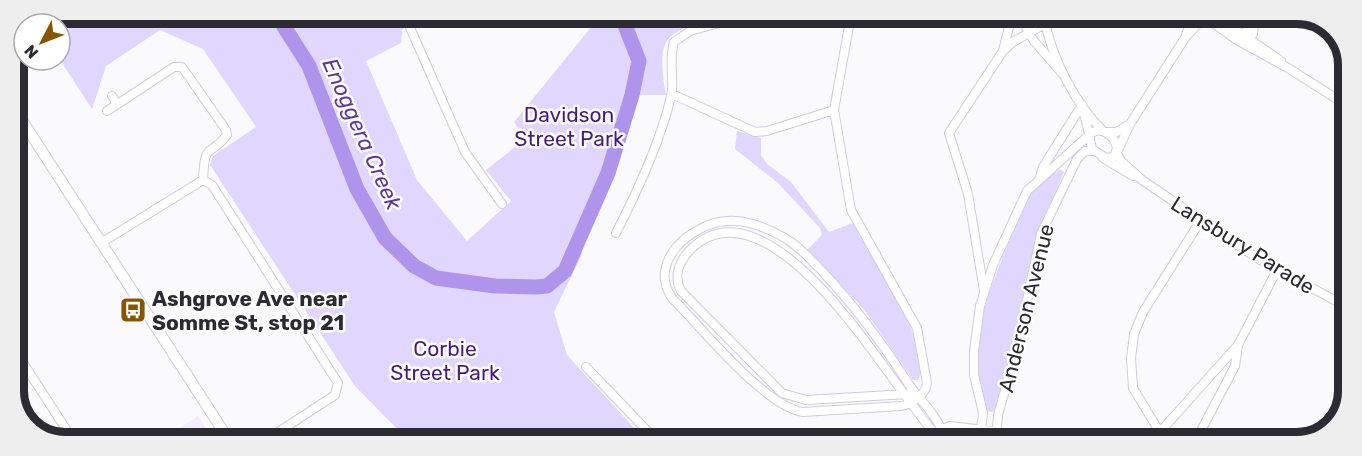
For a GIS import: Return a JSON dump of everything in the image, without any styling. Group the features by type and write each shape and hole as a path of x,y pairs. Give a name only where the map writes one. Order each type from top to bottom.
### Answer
{"main road":[{"path":"24,124 224,432"}],"street":[{"path":"408,24 465,152 502,204"},
{"path":"616,233 639,189 672,94 670,58 674,42 690,32 717,24"},
{"path":"850,24 834,110 851,210 918,332 927,386 919,397 901,406 803,412 791,409 768,395 666,290 663,274 673,252 681,242 704,226 734,221 757,226 779,235 797,246 847,297 882,342 919,397 936,432"},
{"path":"1003,51 1010,24"},
{"path":"1024,24 1029,34 1066,78 1082,105 1104,131"},
{"path":"984,291 968,194 949,133 1003,51 1012,42 1029,34 1040,24"},
{"path":"1047,24 1066,78"},
{"path":"1185,38 1190,24"},
{"path":"1082,105 1089,134 1097,153 1108,158 1117,152 1130,124 1185,38 1198,24"},
{"path":"1217,24 1246,39"},
{"path":"1226,24 1288,68 1338,100"},
{"path":"1246,39 1249,24"},
{"path":"1246,39 1255,24"},
{"path":"107,111 115,100 174,67 182,67 226,130 227,135 207,150 204,156 203,180"},
{"path":"672,94 755,132 767,131 834,110"},
{"name":"Anderson Avenue","path":"1040,177 1045,163 1082,105"},
{"path":"1089,134 1094,130 1117,132 1130,124"},
{"name":"Lansbury Parade","path":"1104,131 1114,140 1121,161 1142,180"},
{"name":"Anderson Avenue","path":"980,432 982,407 973,363 979,312 993,265 1024,196 1040,177 1089,134"},
{"name":"Anderson Avenue","path":"997,432 999,411 1017,348 1041,234 1080,154 1086,150 1097,153"},
{"name":"Lansbury Parade","path":"1097,153 1278,270 1338,302"},
{"path":"1058,162 1066,164 1070,174"},
{"path":"101,243 203,180"},
{"path":"203,180 212,185 336,378 338,388 335,395 279,432"},
{"path":"1201,220 1143,312 1134,334 1131,358 1133,388 1159,431 1238,345 1278,270"},
{"path":"919,397 904,394 806,400 782,393 686,297 678,285 677,271 688,252 699,243 725,232 764,241 784,253 841,311 904,394 935,432"},
{"path":"977,251 984,266 993,265"},
{"path":"680,306 686,297"},
{"path":"1200,432 1235,366 1238,345"},
{"path":"24,364 69,432"},
{"path":"586,367 648,432"},
{"name":"Anderson Avenue","path":"982,407 989,415 999,411"}],"shaded area":[{"path":"198,416 208,432 173,432"}],"green space":[{"name":"Corbie Street Park","path":"72,24 401,24 403,27 401,43 366,61 417,180 467,241 511,201 486,170 525,139 514,122 594,24 617,24 636,66 605,166 575,230 582,254 554,312 567,355 638,432 400,432 355,386 210,165 213,156 256,127 203,49 160,30 106,66 92,109 68,72 72,72"},
{"path":"625,24 697,24 680,30 671,36 665,45 662,57 666,95 632,95 639,61"},
{"path":"737,131 761,138 761,155 767,164 791,182 829,232 853,223 899,301 910,325 918,347 921,366 918,380 913,380 863,308 807,250 822,235 820,228 778,183 735,149"},
{"path":"1060,169 1064,172 1042,223 1004,390 995,411 991,412 986,410 976,374 979,331 985,308 1001,261 1028,199 1037,186"}],"waterway":[{"name":"Enoggera Creek","path":"282,24 309,66 357,189 385,238 414,266 436,278 495,286 536,287 547,286 565,271 608,173 632,95 639,61 625,24"}],"place":[{"name":"Ashgrove Ave near Somme St, stop 21","path":"133,310"}],"park label":[{"name":"Davidson Street Park","path":"569,126"}]}
